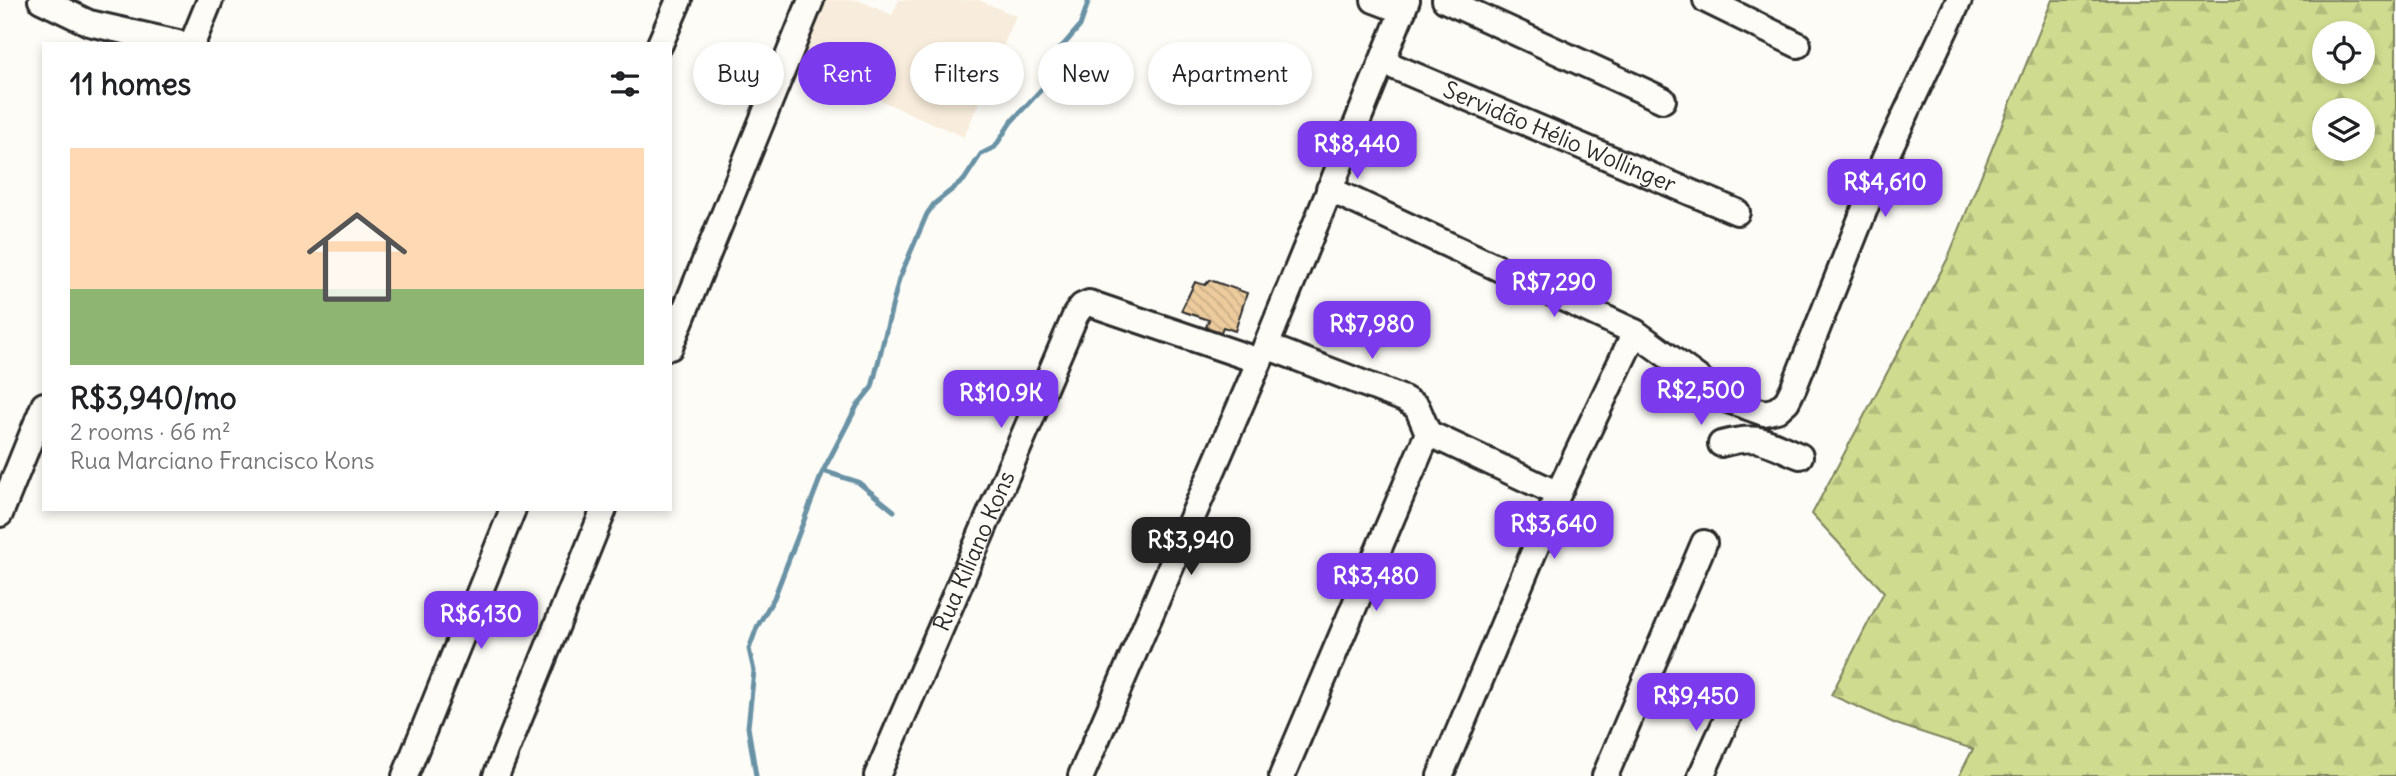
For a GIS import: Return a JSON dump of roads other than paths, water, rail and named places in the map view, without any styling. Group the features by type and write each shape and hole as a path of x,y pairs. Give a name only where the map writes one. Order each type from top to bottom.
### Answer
{"street":[{"path":"41,0 89,23 173,42"},
{"path":"193,42 210,0"},
{"path":"661,42 679,0"},
{"path":"672,342 811,0"},
{"path":"1081,776 1263,353 1405,6 1374,0"},
{"path":"1445,0 1663,100"},
{"path":"1706,0 1798,45"},
{"path":"1329,189 1636,332 1728,400 1764,412 1777,410 1787,401 1794,387 1885,158 1959,0"},
{"name":"Servidão Hélio Wollinger","path":"1383,62 1737,212"},
{"name":"Rua Kiliano Kons","path":"877,776 1070,327 1082,306 1089,303 1263,353"},
{"path":"1440,776 1558,494 1636,332"},
{"path":"1263,353 1404,399 1417,407 1428,433 1558,494"},
{"path":"1728,400 1720,452 1748,438 1758,439 1800,456"},
{"path":"0,514 10,460 42,408"},
{"path":"1282,776 1428,433"},
{"path":"405,776 512,511"},
{"path":"496,776 603,511"},
{"path":"1605,776 1704,544"},
{"path":"1701,776 1732,708"}],"waterway":[{"path":"756,776 748,727 754,671 749,649 757,627 774,598 823,471 857,406 872,387 899,279 927,214 934,204 964,180 981,154 995,147 1011,122 1050,80 1060,49 1080,26 1089,0"},
{"path":"823,471 858,482 894,511"}]}
